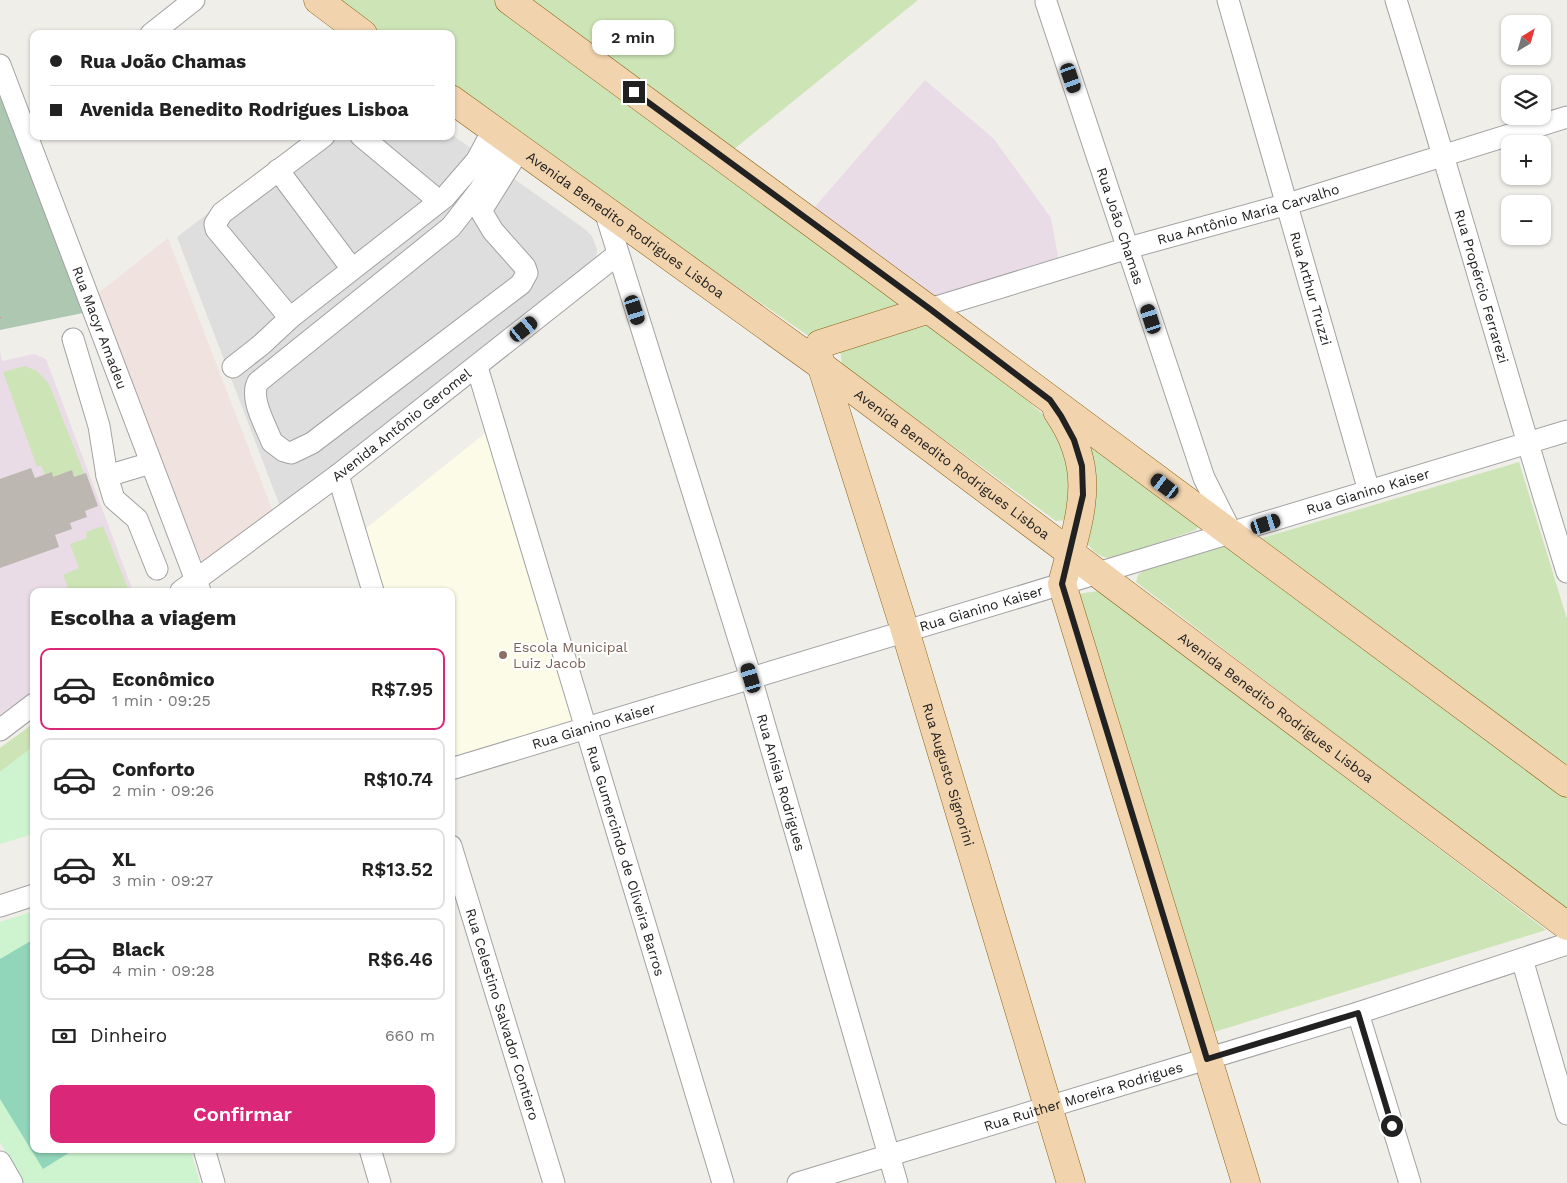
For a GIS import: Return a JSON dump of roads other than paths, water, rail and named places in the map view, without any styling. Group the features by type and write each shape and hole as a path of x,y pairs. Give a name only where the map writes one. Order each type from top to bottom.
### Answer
{"main road":[{"path":"318,0 358,30"},
{"path":"509,0 930,309 1567,783"},
{"name":"Avenida Benedito Rodrigues Lisboa","path":"455,103 823,367 1567,926"},
{"name":"Rua Augusto Signorini","path":"930,309 820,344 818,355 905,630 1071,1183"},
{"path":"1050,400 1074,440 1082,466 1083,495 1062,584 1246,1183"}],"street":[{"path":"156,30 194,0"},
{"name":"Rua Arthur Truzzi","path":"1228,0 1369,491"},
{"name":"Rua Propércio Ferrarezi","path":"1396,0 1444,154 1527,443 1567,572"},
{"name":"Rua João Chamas","path":"1046,2 1204,478 1232,534"},
{"name":"Rua Macyr Amadeu","path":"0,65 151,463 192,588"},
{"name":"Rua Antônio Maria Carvalho","path":"930,309 1128,248 1288,204 1567,117"},
{"path":"290,318 216,229 216,224 222,213 319,140"},
{"path":"366,140 442,199"},
{"path":"496,175 438,239 258,382 255,388 256,398 272,442 278,448 291,453 312,444 521,284 527,273 525,267 493,232 481,211 496,175 505,140"},
{"path":"233,367 290,318 442,199 475,162 505,140"},
{"path":"278,170 352,269"},
{"name":"Rua Anísia Rodrigues","path":"605,211 751,678 896,1183"},
{"name":"Avenida Antônio Geromel","path":"192,588 618,254"},
{"path":"73,339 99,426 107,476 114,499 137,520 157,569"},
{"name":"Rua Gumercindo de Oliveira Barros","path":"477,366 723,1183"},
{"name":"Rua Gianino Kaiser","path":"455,768 1567,431"},
{"path":"107,476 151,463"},
{"path":"338,475 372,588"},
{"path":"1179,496 1195,491 1204,478"},
{"path":"0,730 30,707"},
{"name":"Rua Celestino Salvador Contiero","path":"455,859 554,1183"},
{"path":"0,906 30,897"},
{"name":"Rua Ruither Moreira Rodrigues","path":"798,1183 1358,1013 1567,944"},
{"path":"1522,959 1567,1114"},
{"path":"1358,1013 1410,1183"},
{"path":"205,1153 214,1183"},
{"path":"371,1153 380,1183"},
{"path":"0,1162 12,1183"}],"place":[{"name":"Escola Municipal Luiz Jacob","path":"503,655"}]}
